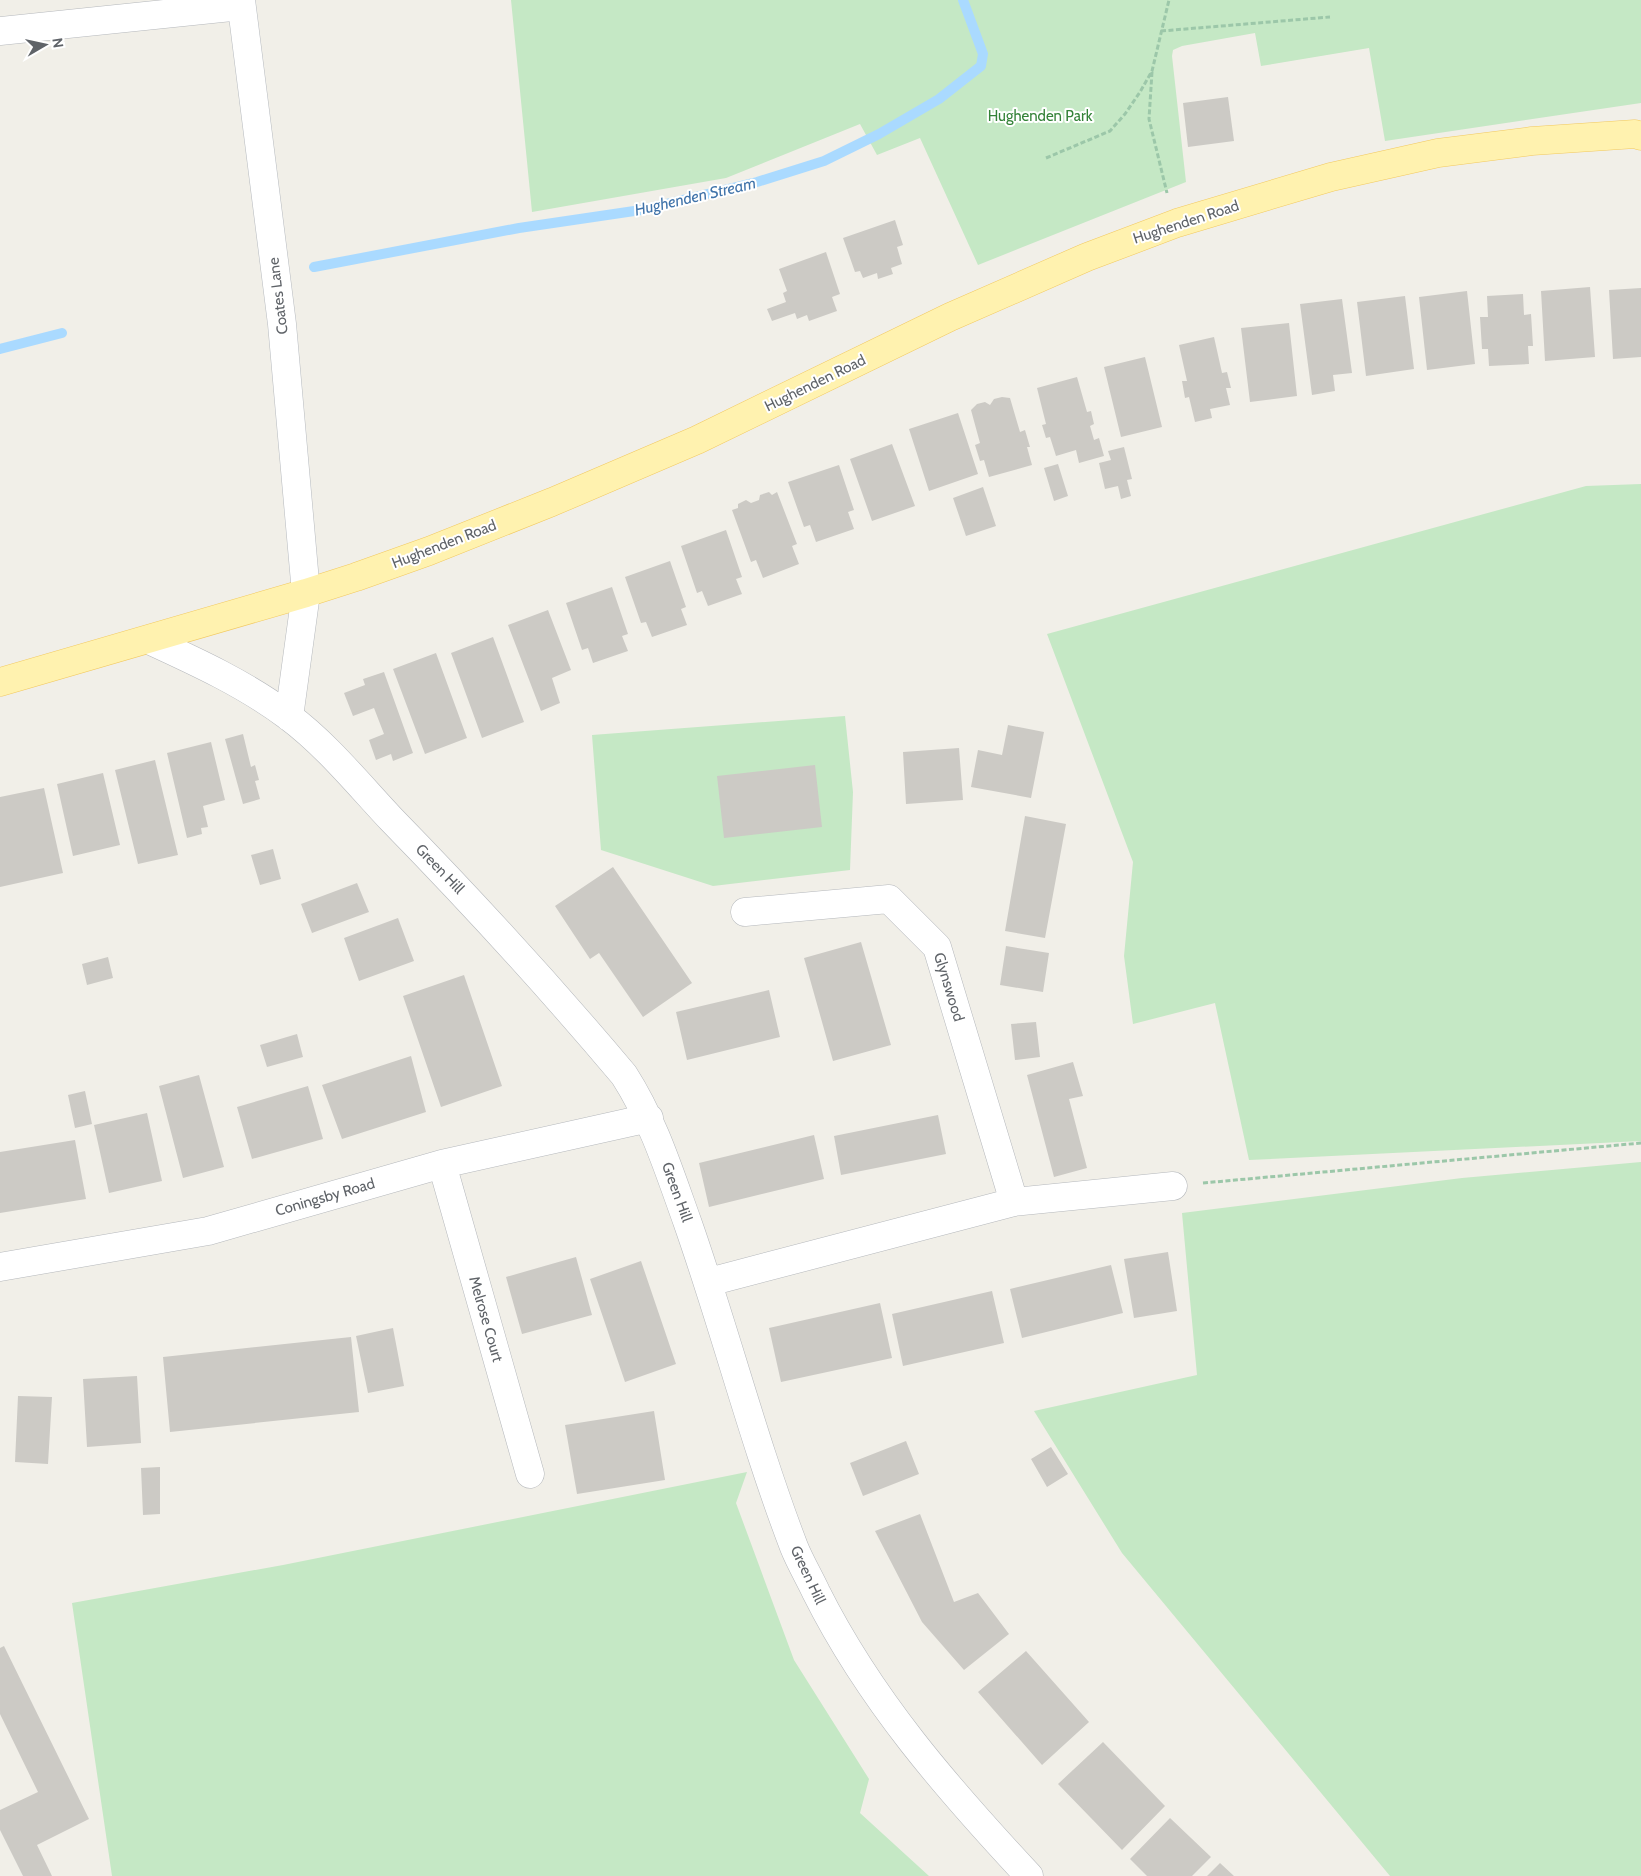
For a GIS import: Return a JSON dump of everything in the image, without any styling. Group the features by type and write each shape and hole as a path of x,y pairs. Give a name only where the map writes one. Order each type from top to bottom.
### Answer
{"main road":[{"name":"Hughenden Road","path":"0,682 306,593 429,551 552,502 679,448 950,317 1087,257 1177,222 1331,177 1438,153 1532,140 1635,134 1641,136"}],"street":[{"path":"0,31 241,3"},
{"name":"Coates Lane","path":"241,3 282,324 306,593 289,717"},
{"name":"Green Hill","path":"149,640 210,667 250,690 289,717 327,751 477,907 624,1075 638,1096 649,1118 709,1282 757,1439 795,1549 836,1632 887,1710 966,1808 1029,1876"},
{"name":"Glynswood","path":"745,912 890,899 937,947 1014,1202"},
{"name":"Coningsby Road","path":"0,1267 208,1231 442,1164 649,1118"},
{"name":"Melrose Court","path":"442,1164 530,1474"},
{"path":"709,1282 1014,1202 1173,1186"}],"path":[{"path":"1169,0 1152,71 1149,118 1167,191 1177,222"},
{"path":"1161,31 1330,16"},
{"path":"1046,158 1110,130 1140,92 1152,71"},
{"path":"1173,1186 1641,1143"}],"green space":[{"name":"Hughenden Park","path":"511,0 1641,0 1641,103 1385,141 1369,48 1261,66 1255,33 1182,46 1173,50 1172,56 1186,182 978,265 920,138 877,155 860,124 726,178 532,212"},
{"path":"1641,484 1641,1141 1249,1160 1215,1003 1133,1024 1124,956 1133,862 1047,634 1586,486"},
{"path":"845,716 853,792 850,870 713,886 601,850 592,735"},
{"path":"1641,1162 1641,1876 1390,1876 1122,1553 1034,1411 1197,1375 1182,1213 1462,1178"},
{"path":"747,1472 736,1503 794,1660 869,1779 860,1813 929,1876 112,1876 72,1603 283,1565"}],"building":[{"path":"1228,97 1234,141 1188,147 1183,103"},
{"path":"895,220 903,245 897,247 902,264 891,268 893,274 878,279 877,273 863,278 860,271 855,272 843,238"},
{"path":"826,252 840,294 832,297 837,311 809,321 807,315 797,319 795,313 772,321 767,309 786,302 783,293 787,291 779,269"},
{"path":"1590,287 1595,357 1545,361 1541,291"},
{"path":"1641,288 1641,357 1613,359 1609,290"},
{"path":"1467,291 1475,364 1427,370 1419,297"},
{"path":"1523,294 1524,315 1531,314 1533,346 1528,346 1529,364 1489,366 1488,349 1482,349 1480,317 1488,317 1487,296"},
{"path":"1405,296 1414,369 1366,376 1357,302"},
{"path":"1342,299 1352,373 1333,375 1335,391 1312,395 1300,304"},
{"path":"1289,323 1297,396 1250,402 1241,328"},
{"path":"1214,337 1222,373 1227,372 1231,388 1226,388 1230,405 1210,409 1212,418 1195,422 1189,397 1185,398 1182,381 1187,381 1179,345"},
{"path":"1145,357 1162,427 1121,437 1104,367"},
{"path":"1077,377 1087,412 1091,411 1094,424 1090,426 1094,440 1099,438 1104,456 1079,463 1076,450 1056,456 1050,437 1046,438 1042,425 1046,424 1037,388"},
{"path":"1010,398 1020,432 1025,430 1030,447 1027,447 1032,465 989,477 984,460 980,461 975,445 980,443 971,410 977,404 985,402 990,405 994,399"},
{"path":"958,413 978,474 929,491 909,429"},
{"path":"892,444 915,506 872,521 850,459"},
{"path":"1124,447 1132,479 1127,480 1131,496 1121,499 1118,486 1105,489 1099,463 1111,460 1108,451"},
{"path":"1058,464 1068,496 1054,501 1044,468"},
{"path":"839,465 854,510 848,512 854,529 816,542 810,525 804,527 788,482"},
{"path":"983,487 996,526 966,536 953,498"},
{"path":"769,492 772,495 777,492 797,544 792,546 799,564 763,578 756,560 751,562 732,510 738,508 738,504 746,500 751,503 759,500 760,495"},
{"path":"726,530 742,577 736,579 742,594 708,606 702,591 697,593 681,546"},
{"path":"670,561 686,607 681,609 687,625 652,637 646,622 641,623 625,577"},
{"path":"612,587 628,634 622,636 628,651 593,663 588,648 582,650 566,603"},
{"path":"548,610 571,670 552,678 560,703 541,711 508,625"},
{"path":"493,637 524,722 482,738 451,653"},
{"path":"436,653 467,738 425,754 393,669"},
{"path":"384,672 413,753 393,761 391,754 376,760 369,740 384,734 374,708 353,716 344,693 365,685 363,679"},
{"path":"1008,725 1044,732 1031,798 971,787 978,750 1002,755"},
{"path":"243,734 251,767 255,765 259,780 255,781 260,799 243,804 225,739"},
{"path":"211,742 225,800 203,806 208,827 201,828 202,834 187,838 167,753"},
{"path":"959,748 963,800 906,804 903,752"},
{"path":"155,760 178,855 138,864 115,770"},
{"path":"815,765 822,827 724,838 717,776"},
{"path":"103,773 120,845 73,856 57,784"},
{"path":"44,788 63,873 0,887 0,797"},
{"path":"1025,816 1066,824 1045,938 1005,931"},
{"path":"273,849 281,879 260,885 251,855"},
{"path":"613,867 692,983 643,1017 599,953 590,959 555,906"},
{"path":"357,883 369,912 312,933 301,904"},
{"path":"398,918 414,961 359,981 344,938"},
{"path":"861,942 891,1045 833,1061 804,958"},
{"path":"1006,946 1049,953 1043,992 1000,985"},
{"path":"108,957 113,978 87,985 82,964"},
{"path":"464,975 502,1086 441,1107 403,996"},
{"path":"769,990 780,1037 687,1060 676,1012"},
{"path":"1036,1022 1040,1057 1015,1060 1011,1024"},
{"path":"297,1034 303,1057 267,1067 260,1045"},
{"path":"411,1056 426,1112 342,1139 322,1085"},
{"path":"1073,1062 1083,1096 1069,1099 1087,1168 1054,1177 1027,1075"},
{"path":"199,1075 224,1167 183,1178 159,1086"},
{"path":"308,1086 323,1139 252,1159 237,1107"},
{"path":"85,1091 92,1124 75,1128 68,1095"},
{"path":"147,1113 162,1181 109,1193 94,1125"},
{"path":"938,1115 946,1154 841,1175 834,1136"},
{"path":"814,1135 824,1179 709,1207 699,1163"},
{"path":"75,1140 86,1199 0,1213 0,1152"},
{"path":"1168,1252 1177,1311 1134,1318 1124,1259"},
{"path":"576,1257 592,1315 522,1334 506,1277"},
{"path":"641,1261 676,1364 625,1382 590,1279"},
{"path":"1111,1265 1123,1313 1022,1338 1010,1289"},
{"path":"992,1291 1004,1343 903,1366 892,1314"},
{"path":"880,1303 892,1358 781,1382 769,1328"},
{"path":"393,1328 404,1386 368,1393 356,1336"},
{"path":"351,1337 359,1412 170,1432 163,1357"},
{"path":"137,1376 141,1443 87,1447 83,1379"},
{"path":"18,1396 52,1397 48,1464 15,1462"},
{"path":"654,1411 665,1480 577,1494 565,1425"},
{"path":"906,1441 919,1474 863,1496 850,1463"},
{"path":"1051,1447 1068,1474 1047,1487 1031,1459"},
{"path":"160,1467 160,1514 143,1515 141,1468"},
{"path":"920,1514 954,1602 978,1593 1009,1634 964,1670 922,1622 875,1531"},
{"path":"4,1646 89,1819 37,1845 52,1876 23,1876 0,1830 0,1810 38,1792 0,1714 0,1648"},
{"path":"1026,1651 1089,1722 1042,1765 978,1692"},
{"path":"1103,1742 1165,1806 1122,1850 1058,1784"},
{"path":"1170,1818 1211,1857 1192,1876 1147,1876 1130,1859"},
{"path":"1220,1863 1234,1876 1207,1876"}],"waterway":[{"name":"Hughenden Stream","path":"314,267 519,228 641,210 757,182 824,161 879,134 939,99 981,66 983,54 963,0"},
{"name":"Hughenden Stream","path":"0,349 62,333"}]}
